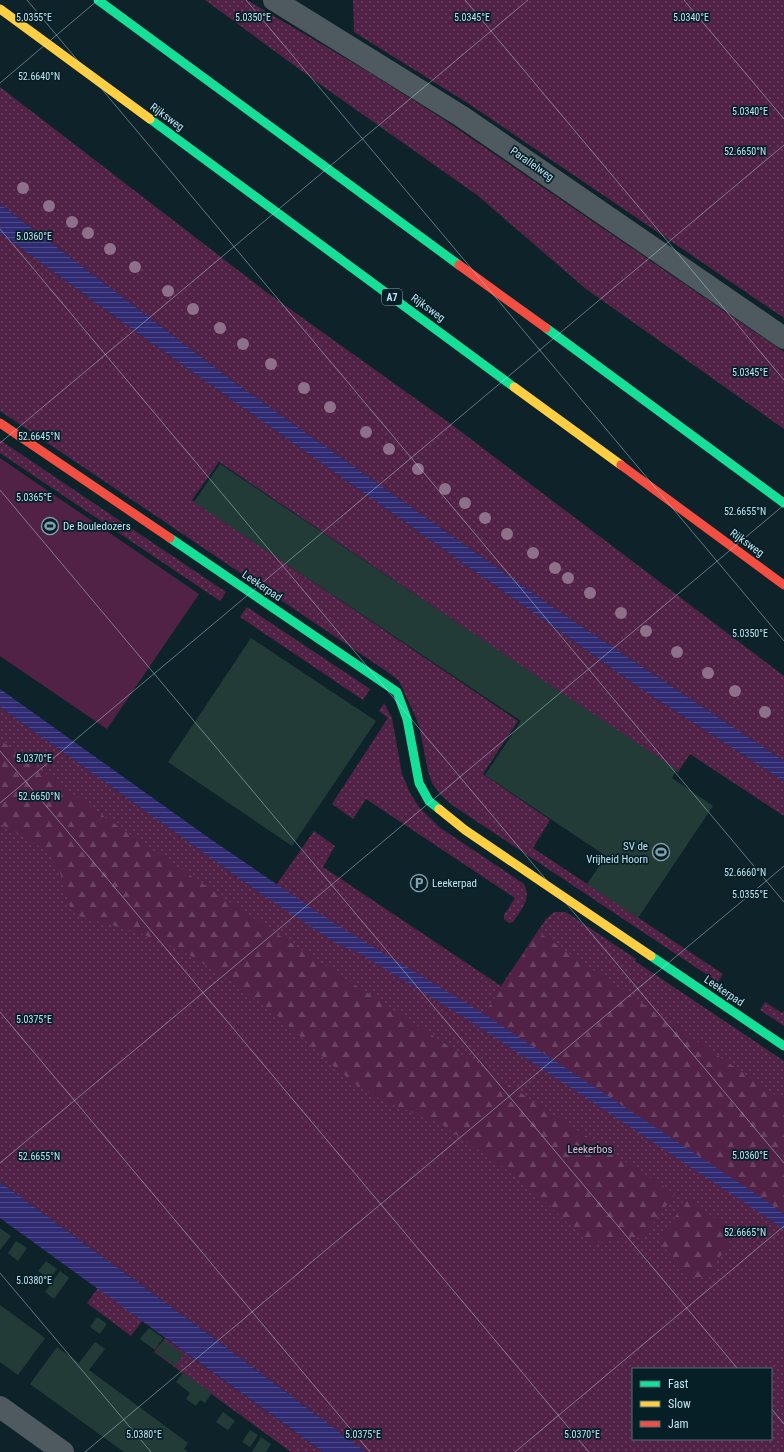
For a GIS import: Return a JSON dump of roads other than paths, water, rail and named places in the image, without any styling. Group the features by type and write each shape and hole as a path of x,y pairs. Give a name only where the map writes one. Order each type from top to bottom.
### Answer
{"main road":[{"path":"98,0 784,503"},
{"name":"Rijksweg","path":"0,9 784,585"},
{"name":"Leekerpad","path":"0,423 397,692 407,719 418,783 429,801 465,830 784,1046"}],"street":[{"name":"Parallelweg","path":"274,0 461,116 784,338"},
{"path":"0,1407 63,1452"}],"place":[{"name":"De Bouledozers","path":"50,526"},
{"name":"SV de Vrijheid Hoorn","path":"661,852"},
{"name":"Leekerpad","path":"419,883"}],"park label":[{"name":"Leekerbos","path":"590,1149"}]}
